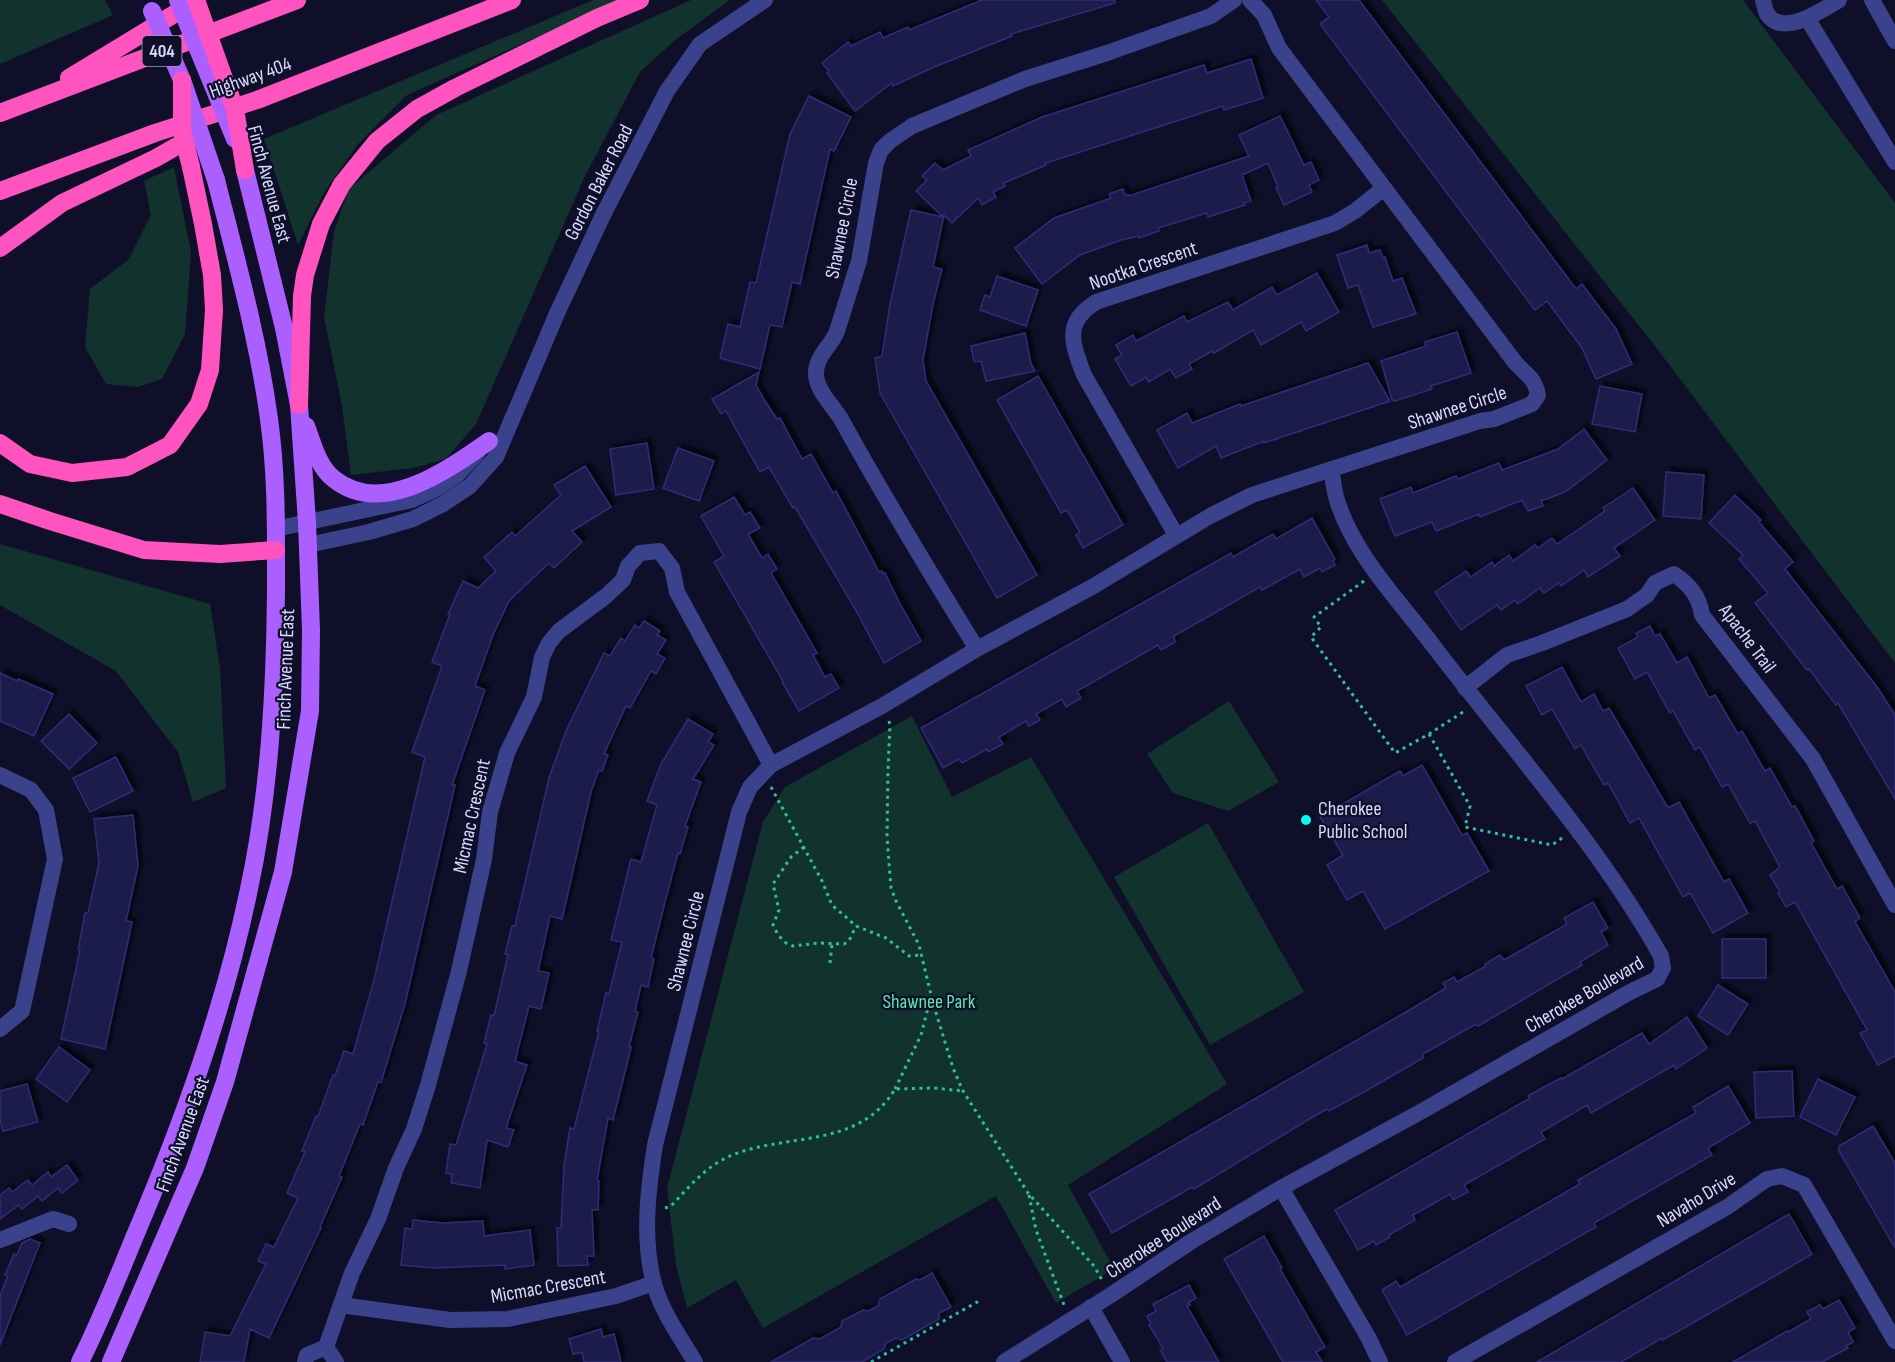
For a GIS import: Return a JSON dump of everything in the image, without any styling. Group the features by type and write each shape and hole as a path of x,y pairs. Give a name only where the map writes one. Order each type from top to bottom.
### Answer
{"highway":[{"path":"27,103 197,0 235,109 245,170"},
{"name":"404","path":"0,112 297,0"},
{"name":"Highway 404","path":"0,191 155,133 257,100 512,0"},
{"path":"299,405 302,296 305,275 321,224 342,184 377,141 417,109 454,88 597,18 640,0"},
{"path":"0,443 30,464 72,473 127,467 170,445 199,404 210,370 214,310 212,274 182,131 182,80"},
{"path":"0,248 62,202 156,158 257,100"},
{"path":"0,504 144,550 219,554 276,550"}],"main road":[{"name":"Finch Avenue East","path":"81,1362 157,1185 213,1032 250,889 272,730 276,638 276,495 272,443 261,370 216,180 182,80 147,0"},
{"name":"Finch Avenue East","path":"111,1362 195,1168 225,1082 283,872 310,711 312,630 299,405 284,328 245,170 230,124 178,0"},
{"path":"299,405 318,458 332,479 364,493 409,488 433,478 489,441"},
{"path":"276,550 308,545"}],"street":[{"name":"Gordon Baker Road","path":"308,545 369,532 413,519 443,504 470,486 496,457 558,311 604,213 668,91 700,44 765,0"},
{"name":"Shawnee Circle","path":"977,649 900,525 816,378 819,357 834,339 859,261 873,174 881,150 912,126 1025,79 1107,53 1211,15 1234,0"},
{"name":"Shawnee Circle","path":"695,1362 671,1324 654,1283 647,1237 647,1210 655,1145 739,812 750,787 771,765 882,706 977,649 1092,587 1176,535 1252,495 1494,418 1532,404 1538,395 1536,385 1529,374 1514,362 1278,48 1264,15 1250,0"},
{"path":"1763,0 1767,14 1779,23 1796,23 1835,1"},
{"path":"1872,0 1895,41"},
{"path":"1807,18 1895,162"},
{"name":"Nootka Crescent","path":"1176,535 1084,375 1075,351 1072,334 1078,315 1096,302 1335,223 1355,211 1384,188"},
{"name":"Gordon Baker Road","path":"275,528 411,500 438,488 458,475 514,417"},
{"name":"Cherokee Boulevard","path":"1004,1362 1192,1241 1281,1188 1424,1110 1630,992 1658,979 1663,968 1661,956 1616,883 1515,749 1370,564 1347,523 1336,497 1331,470"},
{"name":"Micmac Crescent","path":"326,1347 352,1272 378,1219 396,1168 414,1128 428,1085 458,975 473,909 484,859 490,812 507,753 534,697 542,657 549,643 575,618 606,596 623,580 628,566 640,553 659,551 672,568 677,592 771,765"},
{"name":"Apache Trail","path":"1465,688 1507,655 1627,609 1647,595 1655,583 1674,574 1692,589 1700,603 1702,615 1814,759 1895,905"},
{"path":"0,775 31,790 46,810 55,859 22,1011 0,1029"},
{"name":"Navaho Drive","path":"1455,1362 1727,1207 1767,1179 1782,1176 1804,1185 1895,1341"},
{"path":"1281,1188 1368,1337 1380,1362"},
{"path":"0,1240 53,1219 69,1224"},
{"name":"Micmac Crescent","path":"341,1305 450,1320 508,1319 616,1296 654,1283"},
{"path":"1091,1307 1122,1362"},
{"path":"305,1362 307,1355 326,1347 336,1362"}],"path":[{"path":"1365,580 1314,617 1321,627 1311,637 1395,753 1463,712"},
{"path":"882,706 891,725 887,837 891,888 921,955 952,1068 963,1091 1028,1193 1094,1266 1104,1284"},
{"path":"1429,734 1470,806 1465,827 1552,845 1562,838"},
{"path":"770,787 804,847 832,904 856,926 886,938 909,956 921,955"},
{"path":"804,847 791,857 774,881 773,889 779,910 773,927 778,935 790,945 847,944 856,926"},
{"path":"830,963 832,944"},
{"path":"657,1212 671,1206 712,1165 744,1151 813,1138 861,1124 890,1097 895,1089 921,1035 928,1008 933,1003"},
{"path":"895,1089 934,1088 963,1091"},
{"path":"1028,1193 1036,1230 1066,1309"},
{"path":"871,1362 979,1301"}],"green space":[{"path":"0,0 105,0 113,15 0,64"},
{"path":"593,0 621,0 407,95 358,144 325,191 298,245 264,139"},
{"path":"691,0 730,0 675,40 640,72 585,176 476,424 446,459 413,468 351,475 342,406 324,317 334,232 349,189 436,115"},
{"path":"1382,0 1743,0 1895,203 1895,663 1655,346"},
{"path":"174,167 191,253 185,334 162,379 138,387 106,384 85,347 90,289 129,259 151,215 144,181"},
{"path":"0,544 210,604 220,668 226,788 193,802 178,752 116,671 0,605"},
{"path":"1229,701 1279,782 1228,811 1173,793 1147,754"},
{"name":"Shawnee Park","path":"912,716 952,797 1031,757 1227,1084 1068,1185 1114,1269 1056,1303 996,1196 763,1328 736,1280 687,1308 676,1265 667,1188 763,822 785,787"},
{"path":"1208,823 1304,992 1210,1045 1114,877"}],"building":[{"path":"982,0 1115,0 1115,3 1011,34 1012,36 893,86 892,83 855,111 822,63 848,42 851,46 880,32 883,38 908,27 909,30"},
{"path":"1316,0 1359,0 1576,289 1582,284 1616,329 1632,364 1596,379 1582,348 1547,301 1535,310 1320,24 1329,17"},
{"path":"1251,59 1263,98 1224,110 1223,106 1046,163 1046,165 1004,183 1005,186 993,192 996,197 982,205 978,198 952,223 944,215 933,267 942,269 923,360 926,381 1037,575 997,598 880,393 875,358 882,356 890,304 911,210 943,217 916,191 927,180 922,176 935,163 943,170 971,156 968,150 1042,117 1204,65 1207,73"},
{"path":"809,96 851,117 834,151 830,149 800,284 792,282 782,327 770,325 760,369 720,358 728,324 740,327 750,282 756,283 790,134"},
{"path":"1280,116 1304,165 1311,162 1319,180 1309,185 1312,192 1284,205 1268,163 1242,175 1251,201 1244,203 1245,205 1208,217 1207,213 1158,228 1159,231 1139,238 1139,236 1121,240 1080,255 1042,284 1015,248 1054,218 1111,198 1109,194 1123,189 1125,195 1129,196 1249,156 1239,135"},
{"path":"1367,245 1369,253 1380,250 1383,258 1385,257 1393,281 1402,278 1416,314 1373,327 1358,285 1348,288 1337,255"},
{"path":"1317,273 1339,312 1306,331 1301,322 1261,345 1253,330 1214,353 1212,351 1189,364 1192,369 1176,378 1170,369 1149,382 1146,377 1131,386 1115,359 1122,355 1116,345 1133,335 1136,341 1184,316 1187,322 1228,302 1233,310 1272,287 1277,295"},
{"path":"997,276 1038,290 1026,326 980,310 985,295 990,297"},
{"path":"1457,332 1471,373 1431,386 1432,389 1392,400 1381,361 1426,346 1425,342"},
{"path":"1025,333 1031,364 1035,371 986,381 981,361 974,362 971,346"},
{"path":"1368,363 1390,401 1264,443 1264,441 1221,458 1216,446 1178,468 1157,430 1187,413 1192,423 1240,404 1241,406"},
{"path":"759,372 756,385 765,401 777,419 780,418 802,459 811,454 833,493 836,491 879,572 885,573 921,641 884,663 854,607 769,467 760,472 726,411 721,414 712,399"},
{"path":"1038,376 1123,525 1083,548 1076,535 1080,532 1067,510 1061,513 997,400"},
{"path":"1600,386 1642,394 1635,432 1592,424"},
{"path":"1584,429 1607,460 1565,492 1541,501 1543,506 1528,511 1522,500 1436,531 1432,522 1395,536 1380,499 1411,487 1413,493 1456,476 1458,479 1499,463 1502,470 1558,449"},
{"path":"647,443 654,489 616,495 610,449"},
{"path":"678,448 714,461 699,501 663,488"},
{"path":"585,466 611,507 572,531 582,542 554,568 549,563 509,601 493,635 475,686 485,690 452,785 455,785 405,1004 381,1082 378,1082 363,1125 360,1124 321,1228 269,1338 250,1329 244,1362 200,1362 205,1332 230,1336 266,1264 258,1261 266,1244 274,1247 298,1198 287,1193 305,1152 302,1151 316,1116 318,1117 344,1051 353,1054 374,980 425,757 412,752 442,666 432,662 450,614 448,614 463,581 478,588 496,571 484,557 512,532 515,536 561,495 554,485"},
{"path":"1666,472 1704,475 1701,519 1663,516"},
{"path":"1633,488 1655,520 1614,548 1620,556 1588,577 1584,570 1561,586 1559,583 1544,593 1540,588 1518,604 1515,600 1501,610 1497,605 1461,630 1435,592 1466,571 1471,577 1492,562 1494,566 1509,555 1513,561 1535,545 1538,548 1552,538 1557,544 1605,511 1603,508"},
{"path":"1735,495 1761,520 1759,522 1793,562 1785,569 1877,687 1895,715 1895,799 1838,703 1836,705 1755,603 1768,593 1739,559 1743,555 1709,523"},
{"path":"734,497 745,515 750,512 760,528 748,534 762,558 768,554 777,569 771,573 817,653 813,655 825,677 831,674 839,688 799,711 714,562 724,556 701,516"},
{"path":"1312,518 1335,559 1333,561 1335,565 1322,572 1320,568 1304,577 1300,569 1262,590 1260,587 1174,636 1175,642 1161,650 1158,645 1077,691 1081,698 1066,707 1062,699 1036,714 1040,720 1029,726 1026,721 999,737 1003,744 988,752 987,749 962,763 959,759 943,768 921,728 1231,553 1233,557 1273,534 1276,539"},
{"path":"644,621 660,631 657,635 666,640 657,654 665,658 656,674 651,671 630,708 626,706 604,754 608,755 602,771 599,770 591,792 562,919 550,916 538,971 549,973 541,1009 529,1006 515,1061 527,1065 506,1128 514,1130 508,1147 487,1140 480,1188 451,1183 452,1174 446,1173 450,1144 456,1145 487,1044 484,1043 491,1015 494,1016 508,955 505,954 512,926 515,926 549,778 566,731 604,653 610,656 621,638 625,641 635,625 639,628"},
{"path":"1650,626 1655,636 1660,634 1677,663 1687,657 1709,698 1715,695 1738,734 1742,731 1765,771 1770,768 1792,807 1795,806 1814,841 1811,843 1837,889 1842,886 1860,918 1855,922 1895,992 1895,1056 1878,1065 1860,1033 1867,1030 1795,902 1786,907 1778,893 1780,892 1770,875 1780,867 1755,821 1750,823 1728,784 1722,787 1700,747 1695,750 1673,711 1670,713 1647,672 1635,679 1618,648 1638,637 1636,633"},
{"path":"1562,667 1581,702 1594,694 1603,711 1609,708 1668,808 1679,802 1724,882 1729,879 1748,913 1713,933 1690,893 1683,897 1639,818 1630,823 1608,783 1604,785 1581,745 1575,749 1552,709 1542,715 1526,686"},
{"path":"0,673 53,694 34,736 0,721"},
{"path":"69,714 97,743 69,769 41,741"},
{"path":"688,719 713,734 708,742 714,745 693,779 701,782 685,826 688,827 680,854 678,853 664,906 651,958 654,959 648,987 641,985 635,1011 638,1012 629,1047 631,1047 613,1120 608,1118 597,1180 599,1181 598,1210 592,1210 594,1256 587,1256 588,1265 558,1266 557,1228 561,1228 564,1166 570,1128 574,1129 599,1031 597,1031 606,993 609,994 622,942 611,940 631,859 641,862 657,805 647,801 661,764"},
{"path":"116,757 133,791 90,812 73,778"},
{"path":"1422,765 1462,835 1467,833 1489,871 1385,929 1363,891 1347,900 1327,865 1343,855 1320,817 1400,771 1403,776"},
{"path":"133,815 138,866 126,921 132,922 105,1049 61,1039 80,950 78,950 85,913 88,913 99,863 94,819"},
{"path":"1593,902 1608,928 1601,932 1608,945 1580,962 1582,965 1478,1026 1476,1024 1423,1054 1423,1058 1371,1088 1311,1118 1194,1189 1192,1187 1112,1233 1089,1194 1406,1012 1446,988 1443,983 1454,977 1457,982 1486,966 1485,964 1500,955 1504,960 1567,924 1564,918"},
{"path":"1722,939 1766,939 1766,978 1722,978"},
{"path":"1718,985 1748,1004 1728,1035 1698,1016"},
{"path":"1687,1017 1707,1048 1676,1069 1674,1065 1591,1113 1587,1105 1541,1132 1545,1139 1464,1185 1468,1192 1453,1200 1450,1194 1413,1215 1415,1220 1389,1235 1390,1237 1376,1245 1374,1241 1358,1250 1335,1210 1530,1098 1528,1096 1642,1033 1649,1044"},
{"path":"59,1047 90,1070 67,1102 36,1079"},
{"path":"1792,1071 1794,1116 1756,1118 1754,1072"},
{"path":"1818,1079 1855,1097 1836,1135 1800,1117"},
{"path":"27,1084 38,1122 3,1131 0,1120 0,1091"},
{"path":"1728,1086 1750,1123 1708,1148 1712,1155 1594,1223 1596,1227 1407,1335 1382,1290 1396,1281 1400,1287 1580,1184 1578,1180 1696,1113 1693,1107"},
{"path":"1873,1126 1895,1163 1895,1248 1839,1151 1839,1146"},
{"path":"67,1165 78,1180 62,1193 58,1188 42,1201 38,1196 22,1209 19,1205 0,1219 0,1195 9,1188 12,1192 28,1180 32,1185 48,1172 51,1177"},
{"path":"1789,1214 1812,1254 1780,1273 1621,1362 1537,1362"},
{"path":"413,1220 442,1223 483,1221 484,1236 530,1230 534,1265 505,1269 505,1265 435,1268 401,1265 405,1228 412,1229"},
{"path":"1264,1236 1282,1268 1280,1269 1325,1347 1316,1352 1322,1362 1283,1362 1224,1259"},
{"path":"30,1239 40,1243 0,1345 0,1296 8,1275 5,1275 14,1254 17,1255 22,1243"},
{"path":"932,1273 951,1307 939,1313 939,1319 902,1340 896,1338 886,1343 884,1349 862,1362 771,1362 813,1338 820,1339 841,1327 842,1321 863,1310 868,1311 878,1306 880,1299"},
{"path":"1189,1285 1196,1298 1187,1306 1219,1362 1167,1362 1160,1350 1163,1348 1149,1325 1151,1324 1147,1316 1156,1311 1153,1304"},
{"path":"1839,1300 1855,1328 1848,1332 1853,1342 1846,1346 1848,1348 1822,1362 1733,1362 1811,1319 1807,1312 1820,1305 1823,1309"},
{"path":"601,1329 603,1337 614,1334 621,1362 584,1362 582,1352 573,1354 569,1339"}],"place":[{"name":"Cherokee Public School","path":"1306,820"}]}
